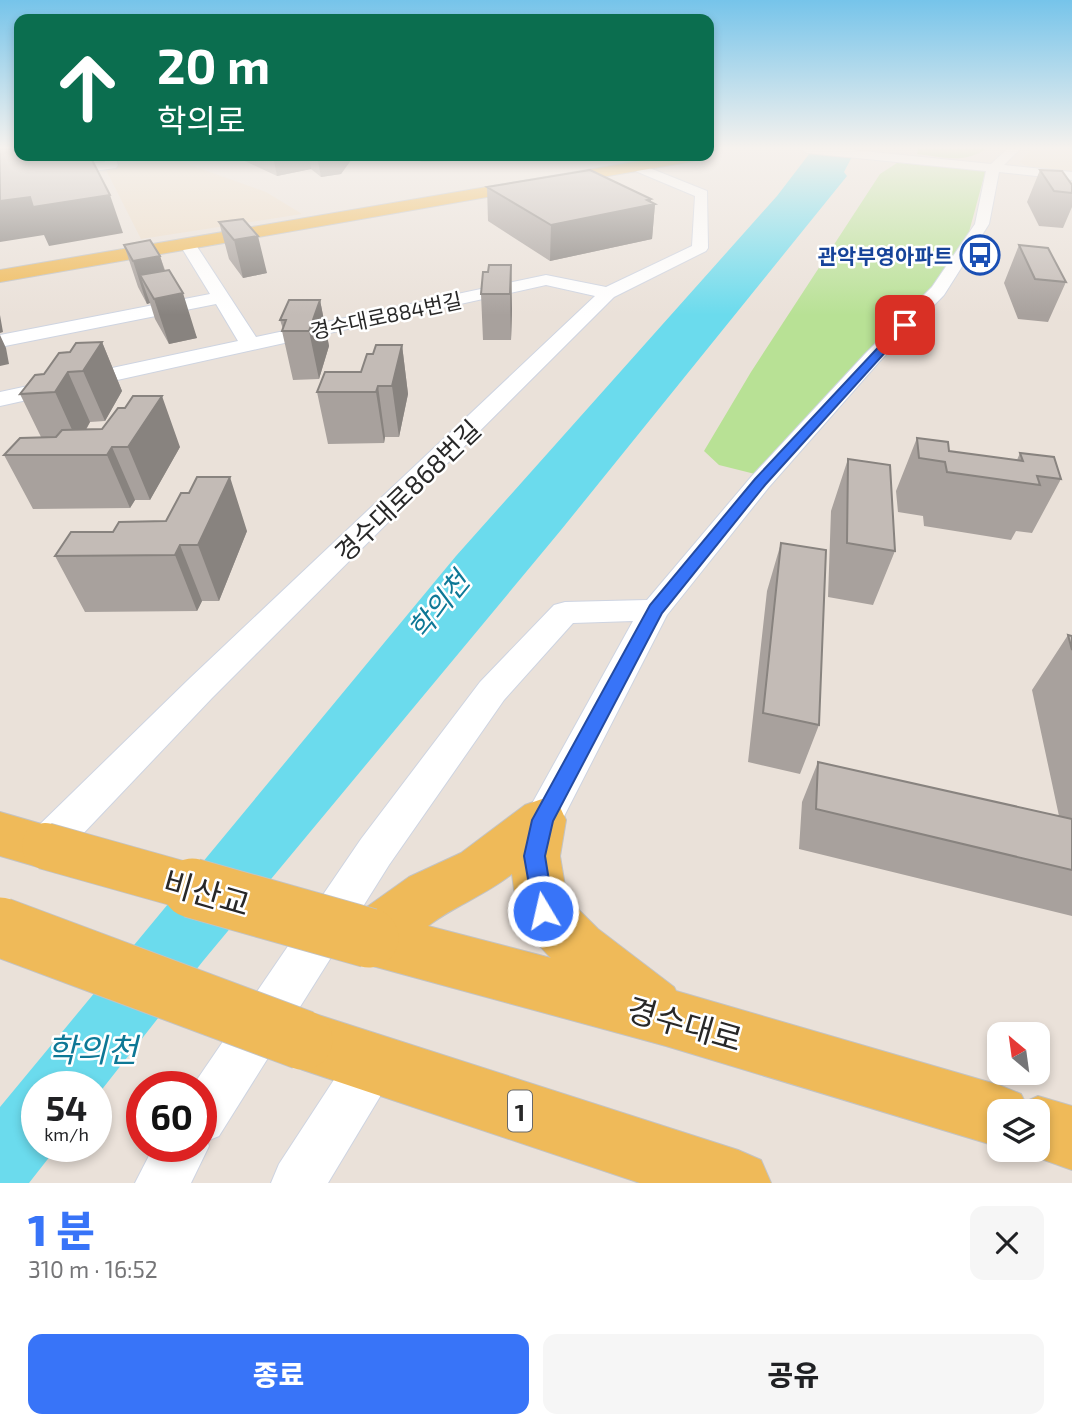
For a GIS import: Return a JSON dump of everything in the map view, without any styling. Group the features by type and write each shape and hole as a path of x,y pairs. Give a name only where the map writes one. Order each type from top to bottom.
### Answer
{"main road":[{"path":"0,276 422,204"},
{"path":"369,939 427,895 479,870 542,820"},
{"path":"542,820 535,856 543,911 579,948 666,1017"},
{"name":"비산교","path":"23,840 369,939"},
{"name":"1","path":"0,927 303,1040 738,1183"},
{"name":"경수대로","path":"369,939 666,1017 987,1112"},
{"path":"1050,1132 1072,1138"}],"street":[{"name":"경수대로868번길","path":"23,840 200,689 608,293 700,248 702,204"},
{"path":"542,820 655,610 760,482 872,358 938,291 982,224 986,204"},
{"path":"188,245 250,344"},
{"name":"경수대로884번길","path":"0,399 546,280 608,293"},
{"path":"0,341 219,298"},
{"path":"217,1094 375,852 492,691 565,613 655,610"},
{"path":"298,1183 373,1063"},
{"path":"163,1183 174,1162"}],"shaded area":[{"path":"123,204 286,204 302,214 141,239"}],"green space":[{"path":"860,204 976,204 969,232 931,290 755,474 719,465 704,451 751,372"}],"water":[{"name":"학의천","path":"770,204 824,204 561,530 203,961 112,1077 112,1071 30,1071 456,556"},
{"name":"학의천","path":"21,1082 21,1162 45,1162 29,1183 0,1183 0,1107"}],"building":[{"path":"516,204 654,204 551,225"},
{"path":"243,219 258,236 234,240 219,222"},
{"path":"150,240 160,256 133,261 124,245"},
{"path":"1019,245 1048,248 1066,282 1035,279"},
{"path":"489,265 511,265 510,294 481,294 483,272 488,272"},
{"path":"169,270 183,293 154,299 140,275"},
{"path":"289,300 320,300 309,331 282,331 286,320 280,320"},
{"path":"102,342 83,371 68,372 55,392 20,394 35,375 44,374 59,353 70,352 76,343"},
{"path":"376,345 402,345 392,386 378,386 376,392 317,392 325,372 361,372 367,354 373,354"},
{"path":"133,396 162,396 128,447 112,447 107,455 4,455 20,438 56,437 62,430 102,429 118,408 125,408"},
{"path":"917,438 948,442 949,451 1023,461 1020,453 1054,457 1061,479 1037,476 1040,485 947,472 945,462 919,458"},
{"path":"848,459 890,465 895,551 847,543"},
{"path":"197,477 230,477 198,545 180,545 175,555 55,556 71,532 113,532 119,522 166,521 181,493 189,493"},
{"path":"781,543 826,550 819,725 763,713"},
{"path":"818,762 1072,819 1072,870 816,809"}],"place":[{"name":"관악부영아파트","path":"980,255"}],"route":[{"path":"543,911 535,856 542,820 655,610 760,482 905,325"}]}
